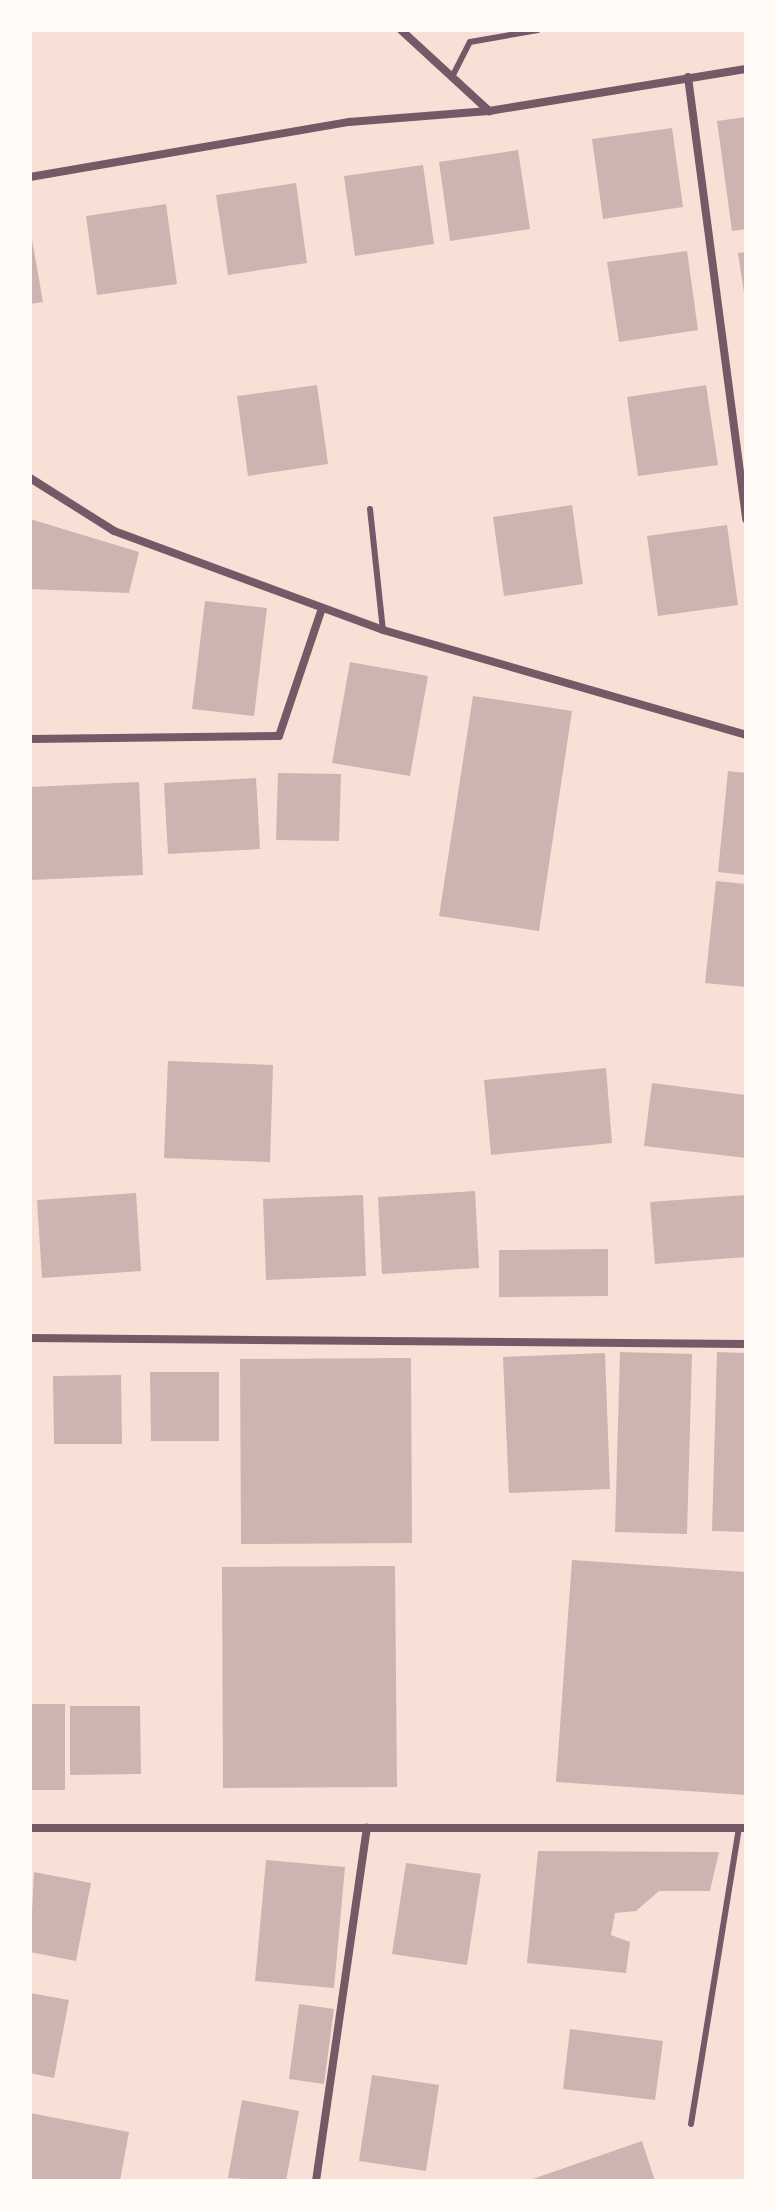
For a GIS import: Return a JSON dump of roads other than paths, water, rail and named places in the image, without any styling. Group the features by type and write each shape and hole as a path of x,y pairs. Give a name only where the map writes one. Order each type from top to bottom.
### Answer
{"street":[{"path":"401,30 489,111"},
{"path":"30,177 349,122 489,111 746,69"},
{"path":"688,77 746,519"},
{"path":"30,478 114,531 383,630 746,735"},
{"path":"30,739 279,736 322,608"},
{"path":"30,1338 746,1344"},
{"path":"30,1828 742,1828"},
{"path":"316,2181 367,1828"}],"lane":[{"path":"452,77 470,42 538,30"},
{"path":"370,509 383,630"},
{"path":"691,2124 742,1828"}]}
